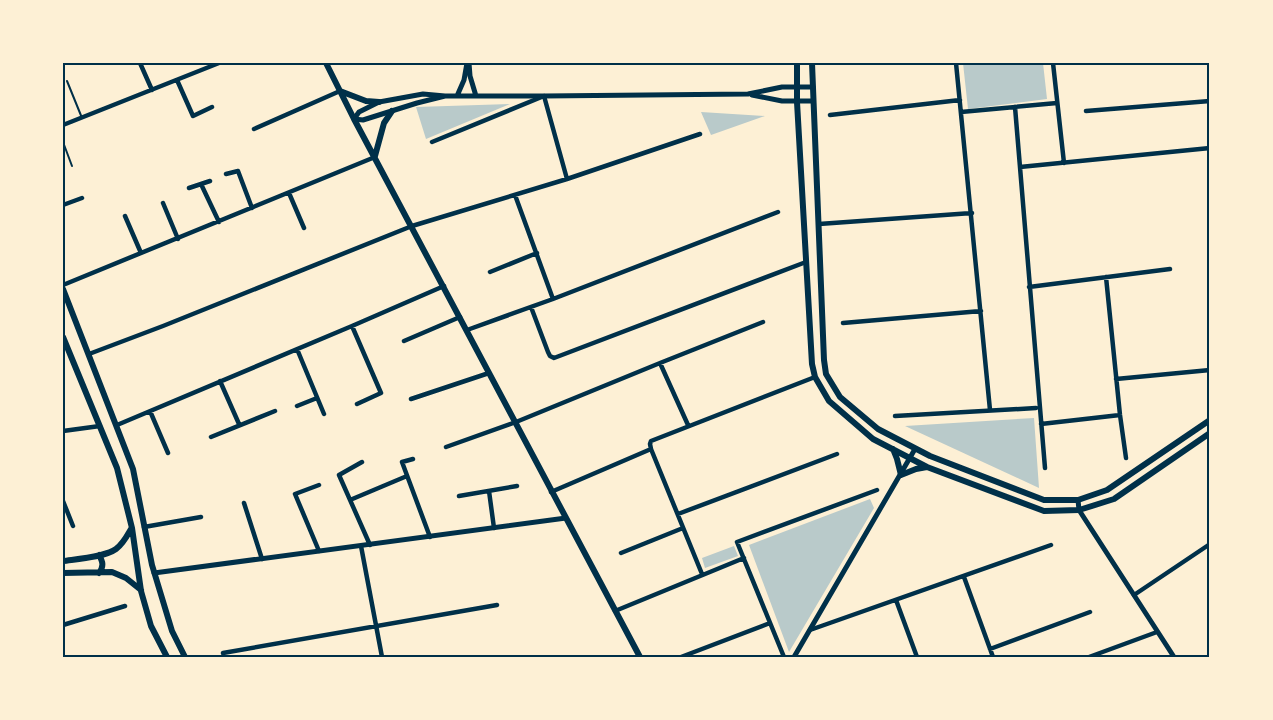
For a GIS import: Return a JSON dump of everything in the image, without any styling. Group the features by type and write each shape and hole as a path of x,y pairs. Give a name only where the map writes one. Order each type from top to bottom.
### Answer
{"main road":[{"path":"326,63 640,657"},
{"path":"797,63 797,102 812,364 815,377 829,401 873,439 910,459 1044,511 1079,510 1114,499 1210,434"},
{"path":"812,63 824,360 826,374 840,397 878,429 930,456 1044,500 1078,500 1107,490 1210,420"},
{"path":"340,91 366,101 379,102"},
{"path":"375,157 384,123 392,111"},
{"path":"63,287 133,469 154,573 172,631 185,657"},
{"path":"63,337 117,468 132,528 141,591 151,626 167,657"},
{"path":"893,449 901,475 927,467"},
{"path":"63,561 114,551 132,528"},
{"path":"99,555 102,562 99,573"},
{"path":"63,573 112,572 126,578 141,591"}],"street":[{"path":"140,63 152,90"},
{"path":"63,125 219,63"},
{"path":"457,96 468,63"},
{"path":"468,63 476,96"},
{"path":"956,63 990,410"},
{"path":"1053,63 1064,163"},
{"path":"177,80 193,116 212,107"},
{"path":"445,96 363,120 354,119 359,112 379,102 423,94 445,96 748,94 782,87 813,87"},
{"path":"255,129 340,91"},
{"path":"748,94 782,101 813,101"},
{"path":"432,142 544,96"},
{"path":"544,96 567,179"},
{"path":"830,115 960,100"},
{"path":"1086,111 1210,101"},
{"path":"961,112 1057,103"},
{"path":"1015,107 1045,468"},
{"path":"89,354 412,226 567,179 700,134"},
{"path":"1020,167 1210,148"},
{"path":"63,287 375,157"},
{"path":"226,174 238,171 252,208"},
{"path":"189,188 210,180"},
{"path":"201,184 219,222"},
{"path":"289,193 304,228"},
{"path":"515,195 553,299"},
{"path":"63,205 82,198"},
{"path":"163,202 178,238"},
{"path":"467,330 778,212"},
{"path":"819,224 972,213"},
{"path":"125,216 141,253"},
{"path":"490,272 537,253"},
{"path":"531,307 550,356 554,358 806,262"},
{"path":"1029,287 1170,269"},
{"path":"1106,278 1126,458"},
{"path":"117,425 444,286"},
{"path":"843,323 981,310"},
{"path":"404,341 460,317"},
{"path":"446,447 516,422 763,322"},
{"path":"352,326 381,393 357,404"},
{"path":"297,348 324,414"},
{"path":"63,360 71,357"},
{"path":"660,363 688,425"},
{"path":"1116,379 1210,370"},
{"path":"411,399 489,373"},
{"path":"702,574 651,449 651,441 815,377"},
{"path":"220,381 239,424"},
{"path":"297,406 317,398"},
{"path":"895,416 1036,408"},
{"path":"150,411 168,453"},
{"path":"211,437 275,411"},
{"path":"1041,424 1120,415"},
{"path":"63,431 100,426"},
{"path":"794,657 915,448"},
{"path":"551,492 651,449"},
{"path":"678,514 837,454"},
{"path":"413,459 402,462 430,537"},
{"path":"362,462 339,475 370,545"},
{"path":"350,500 407,476"},
{"path":"319,485 295,495 319,551"},
{"path":"459,496 517,486"},
{"path":"784,657 737,542 877,490"},
{"path":"489,491 494,528"},
{"path":"1078,500 1079,510 1174,657"},
{"path":"63,501 73,526"},
{"path":"244,503 262,559"},
{"path":"144,527 201,517"},
{"path":"154,573 566,518"},
{"path":"621,553 683,528"},
{"path":"1134,595 1210,544"},
{"path":"810,630 1051,545"},
{"path":"361,546 382,657"},
{"path":"615,611 744,558"},
{"path":"964,577 993,657"},
{"path":"896,600 917,657"},
{"path":"223,653 497,605"},
{"path":"63,625 125,606"},
{"path":"990,649 1090,612"},
{"path":"681,657 770,623"},
{"path":"1089,657 1158,632"}],"lane":[{"path":"67,81 82,118"},
{"path":"63,142 72,166"}],"shaded area":[{"path":"963,63 1043,63 1047,99 968,109"},
{"path":"510,104 426,139 416,107"},
{"path":"701,112 765,116 711,135"},
{"path":"1034,418 1039,488 905,426"},
{"path":"870,499 874,508 789,652 749,545"},
{"path":"734,546 738,556 705,568 702,558"}]}
